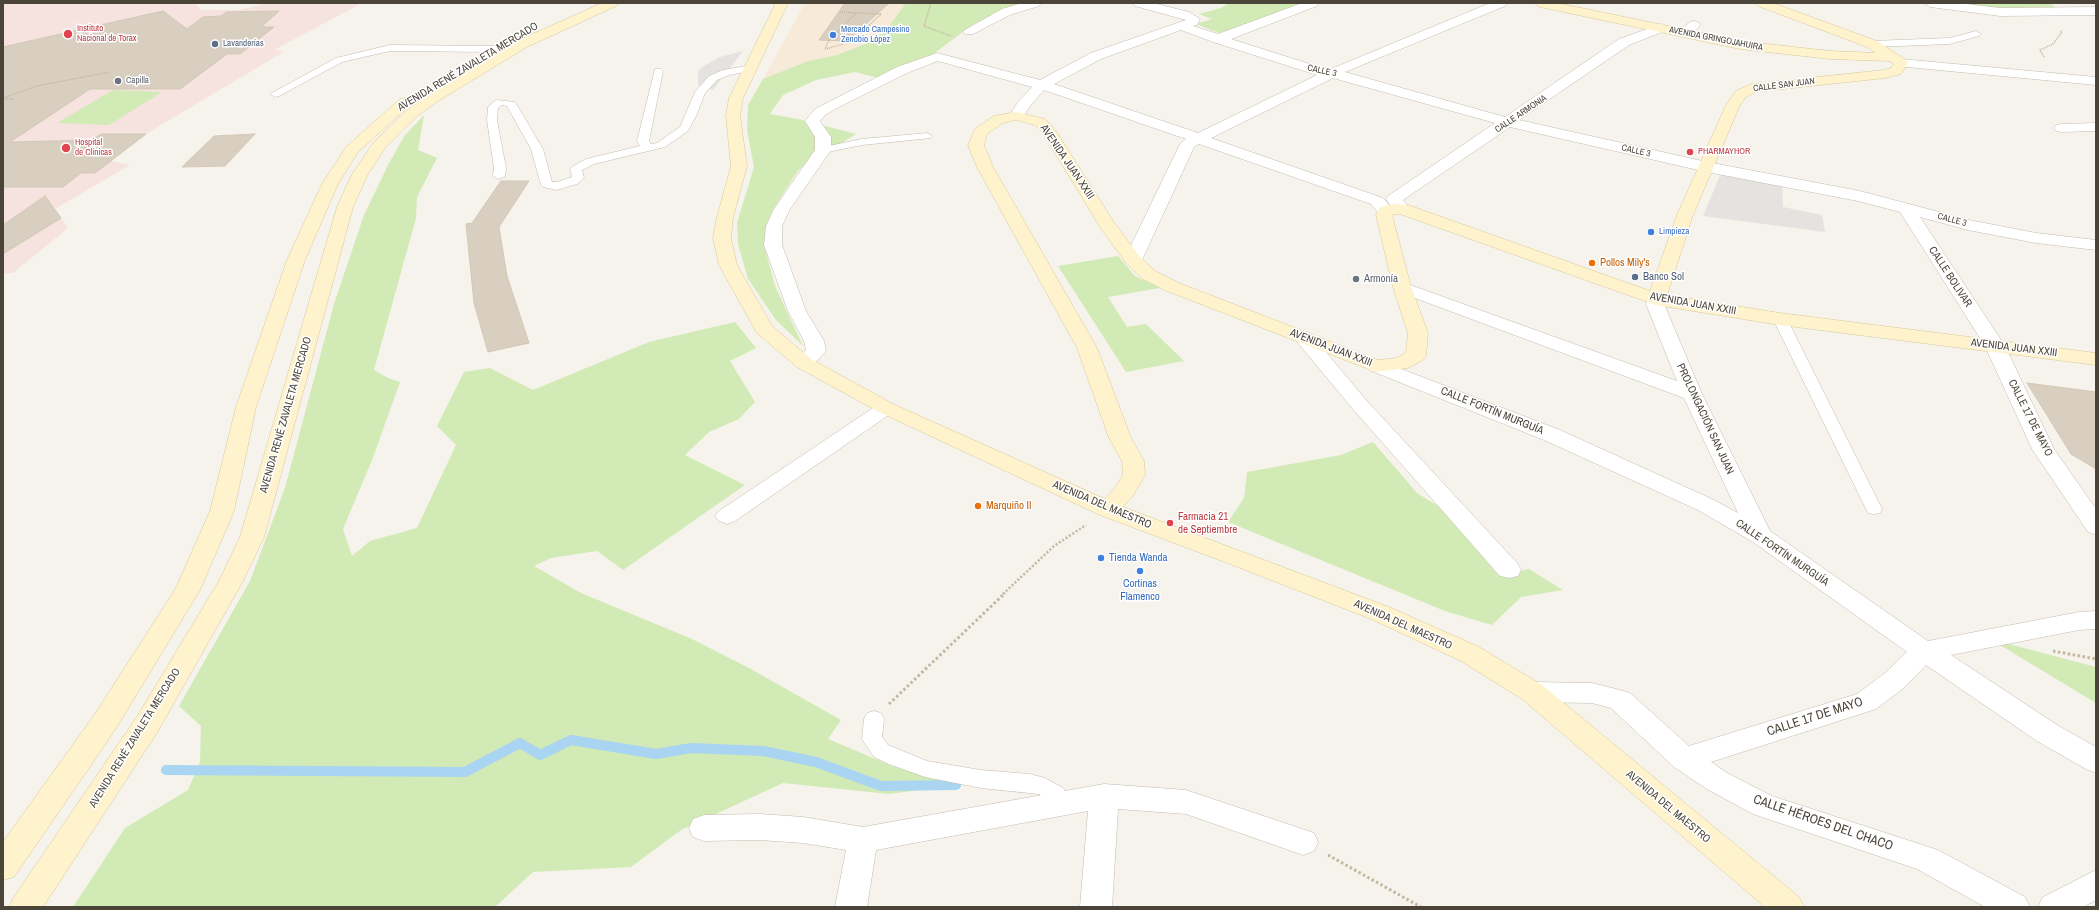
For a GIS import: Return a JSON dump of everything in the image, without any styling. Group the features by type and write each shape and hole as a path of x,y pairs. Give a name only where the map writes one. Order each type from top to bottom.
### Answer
{"main road":[{"name":"AVENIDA RENÉ ZAVALETA MERCADO","path":"3,867 105,722 188,590 222,511 246,407 296,260 330,184 352,149 404,103 494,48 559,13 584,3"},
{"name":"AVENIDA RENÉ ZAVALETA MERCADO","path":"25,907 148,723 231,581 252,537 345,207 359,176 379,146 411,114 433,98 522,44 612,3"},
{"name":"AVENIDA DEL MAESTRO","path":"782,3 752,68 736,98 733,116 738,166 725,217 722,238 728,264 764,329 804,363 886,408 1108,510 1239,558 1380,613 1470,654 1532,692 1788,907"},
{"name":"AVENIDA GRINGOJAHUIRA","path":"1540,3 1661,28 1689,29 1775,40 1877,47"},
{"name":"AVENIDA GRINGOJAHUIRA","path":"1587,3 1689,29 1740,45 1784,51 1898,60"},
{"path":"1762,3 1877,47 1898,60"},
{"name":"CALLE SAN JUAN","path":"1656,299 1685,215 1733,105 1741,94 1751,88 1886,74 1896,71 1898,60"},
{"name":"AVENIDA JUAN XXIII","path":"1108,510 1124,492 1134,474 1133,461 1120,438 1087,348 985,167 976,145 980,132 988,125 999,119 1016,116 1030,118 1040,122 1048,131 1106,223 1133,260 1150,276 1173,287 1376,366 1401,364 1416,356 1418,333 1402,287 1384,215 1394,210 1656,299 1780,319 2096,359"}],"street":[{"path":"969,31 1006,12 1035,3"},
{"path":"1016,116 1025,102 1042,85 1096,56 1183,27 1193,22 1194,18 1138,3"},
{"path":"1218,39 1313,3"},
{"path":"1133,260 1188,144 1332,73 1501,3"},
{"path":"1930,3 2000,12 2033,13 2096,11"},
{"name":"CALLE 3","path":"1183,27 1316,71 1332,73 1508,122 1707,167 1860,196 1976,226 2036,238 2096,245"},
{"name":"CALLE ARMONIA","path":"1394,210 1394,199 1590,67 1624,42 1661,28"},
{"path":"804,363 816,351 814,341 798,311 773,245 774,226 782,209 823,150 823,137 812,122 820,112 902,70 937,57 1042,85 1377,201 1394,210"},
{"path":"1898,60 2065,79 2096,81"},
{"path":"2061,128 2096,126"},
{"name":"CALLE BOLIVAR","path":"1906,208 1995,346"},
{"path":"1402,287 1692,394"},
{"name":"PROLONGACIÓN SAN JUAN","path":"1656,299 1655,304 1692,394 1761,536"},
{"path":"1303,337 1359,404 1509,570"},
{"name":"CALLE 17 DE MAYO","path":"1995,346 2043,449 2096,528"},
{"name":"CALLE FORTÍN MURGUÍA","path":"1376,366 1552,435 1706,505 1761,536 1924,652 2096,762"},
{"path":"727,516 886,408"},
{"path":"1924,652 2079,621 2096,620"},
{"name":"CALLE 17 DE MAYO","path":"1684,759 1866,702 1895,680 1924,652"},
{"name":"CALLE HÉROES DEL CHACO","path":"1532,692 1592,693 1620,700 1684,759 1717,781 1763,805 1927,859 2014,907"},
{"path":"1096,907 1104,796"},
{"path":"704,828 760,827 803,830 863,840 1104,796 1186,802 1303,842"},
{"path":"850,907 863,840"},
{"path":"2054,907 2096,884"}],"lane":[{"path":"1877,47 1950,41 1976,34"},
{"path":"275,94 339,60 390,48 494,48"},
{"path":"500,176 492,120 493,107 500,102 511,104 537,149 547,185 557,186 573,182 578,178 576,169 590,161 661,145 684,128 692,114 700,92 713,78 727,72 752,68"},
{"path":"650,148 644,144 643,141 658,71"},
{"path":"823,150 862,142 927,136"},
{"path":"1780,319 1874,509"},
{"path":"874,719 872,739 881,751 896,758 925,769 981,779 1030,783 1045,786 1055,794 1063,804"}],"path":[{"path":"931,3 924,26 955,37 945,59"},
{"path":"840,12 881,14 851,42 825,49 828,42 856,13"},
{"path":"2033,13 2062,32 2054,44 2040,50 2057,73 2065,79"},
{"path":"3,99 37,86 109,72"},
{"path":"3,99 15,99"},
{"path":"874,719 1054,546 1108,510"},
{"path":"1303,842 1420,907"}],"shaded area":[{"name":"Hospital de Clínicas","path":"3,3 195,3 201,10 238,10 270,3 362,3 274,50 285,51 146,134 111,161 130,165 55,209 68,228 13,273 3,273"},
{"name":"Mercado Campesino Zenobio López","path":"805,3 906,3 887,29 870,42 837,55 808,61 763,79"},
{"path":"743,51 713,90 698,85 698,72 702,67 720,57"},
{"path":"1721,173 1782,182 1783,207 1822,215 1825,232 1703,216"}],"green space":[{"path":"906,3 1022,3 972,25 928,58 879,78 855,72 816,80 783,95 770,114 798,119 856,134 840,144 817,152 797,172 771,213 764,245 775,286 803,346 776,320 748,279 738,244 737,223 754,167 747,130 748,105 763,79 808,61 837,55 870,42 887,29"},
{"path":"1229,3 1304,3 1241,28 1219,33 1196,24 1212,19 1199,14 1221,8"},
{"path":"1950,3 2049,3 2060,10 2014,10"},
{"path":"113,90 162,92 109,125 57,123"},
{"path":"424,115 418,150 437,158 417,197 416,218 374,370 388,378 400,382 372,460 343,529 352,556 370,541 417,528 456,445 437,426 464,372 490,368 533,390 649,342 735,322 756,348 730,361 755,402 739,419 709,432 685,455 745,485 623,570 597,551 551,558 534,566 581,593 692,639 749,668 841,720 828,739 892,766 956,785 889,794 783,783 681,830 631,867 533,872 495,907 73,907 125,828 188,790 200,762 201,726 179,706 250,581 285,488 334,304 364,215 388,165 405,135"},
{"path":"1118,256 1135,276 1160,288 1108,297 1127,327 1146,324 1184,361 1126,372 1058,266"},
{"path":"1373,442 1417,493 1441,508 1499,576 1529,569 1563,590 1521,597 1492,625 1445,611 1228,522 1244,498 1247,472 1341,455"},
{"path":"1990,639 2096,667 2096,703"}],"building":[{"path":"845,3 889,3 847,41 819,40"},
{"path":"163,11 187,29 203,17 221,16 226,12 279,11 261,27 274,27 240,54 227,54 180,89 90,89 10,142 92,140 101,134 146,134 95,173 81,173 63,187 3,187 3,47"},
{"path":"255,134 225,166 182,167 214,136"},
{"path":"501,181 529,181 499,227 507,276 529,343 488,352 474,303 466,224 472,223"},
{"path":"45,196 61,218 3,254 3,225"},
{"path":"2027,383 2096,392 2096,469 2071,454"}],"waterway":[{"path":"166,770 465,772 520,743 540,755 571,740 656,754 691,748 763,751 816,762 881,786 956,785"}],"place":[{"name":"Instituto Nacional de Torax","path":"68,34"},
{"name":"Mercado Campesino Zenobio López","path":"833,35"},
{"name":"Lavanderías","path":"215,44"},
{"name":"Capilla","path":"118,81"},
{"name":"Hospital de Clínicas","path":"66,148"},
{"name":"PHARMAYHOR","path":"1690,152"},
{"name":"Limpieza","path":"1651,232"},
{"name":"Pollos Mily's","path":"1592,263"},
{"name":"Banco Sol","path":"1635,277"},
{"name":"Armonía","path":"1356,279"},
{"name":"Marquiño II","path":"978,506"},
{"name":"Farmacia 21 de Septiembre","path":"1170,523"},
{"name":"Tienda Wanda","path":"1101,558"},
{"name":"Cortinas Flamenco","path":"1140,571"}]}
